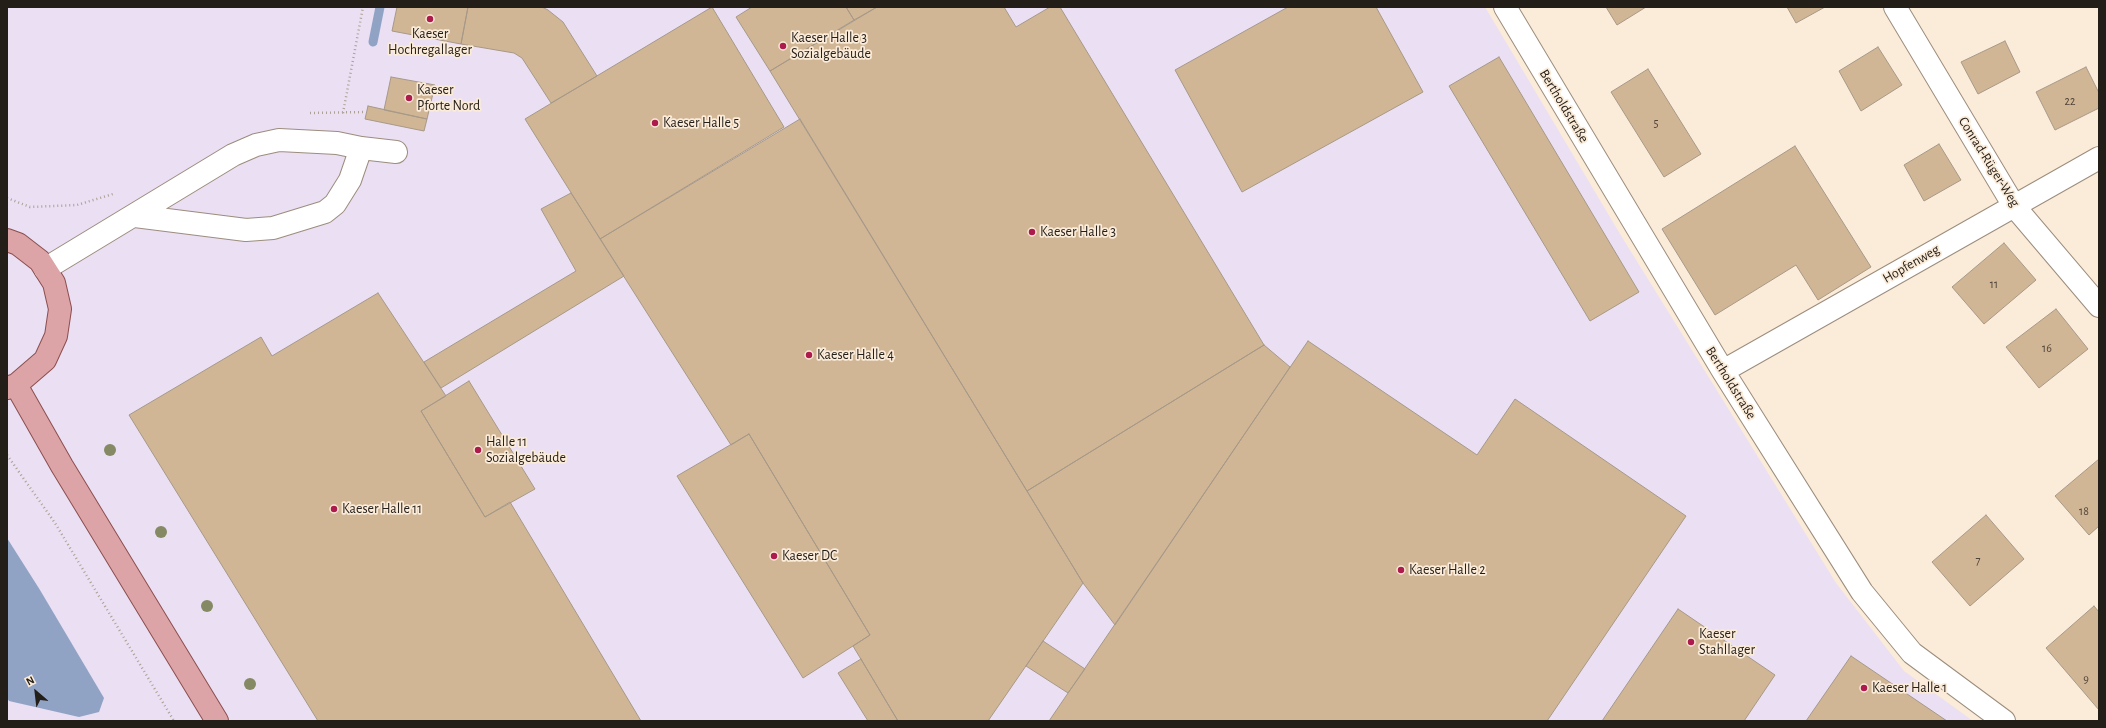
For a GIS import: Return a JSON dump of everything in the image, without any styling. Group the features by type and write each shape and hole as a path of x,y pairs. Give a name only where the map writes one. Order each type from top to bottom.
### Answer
{"main road":[{"path":"7,240 18,244 40,260 54,283 60,309 56,336 45,360 12,386 217,721"}],"street":[{"name":"Bertholdstraße","path":"1505,7 1723,371 1862,592 1912,653 2004,721"},
{"name":"Conrad-Rüger-Weg","path":"1895,7 2014,206 2099,306"},
{"path":"45,269 135,216 233,155 256,145 279,140 337,143 361,148 396,152"},
{"path":"135,216 246,230 273,228 325,212 335,204 350,180 361,148"},
{"name":"Hopfenweg","path":"1723,371 2099,158"}],"path":[{"path":"337,143 363,7"},
{"path":"7,198 30,207 77,205"},
{"path":"7,455 55,523 174,721"}],"shaded area":[{"path":"7,7 1485,7 1620,234 1836,583 1904,671 1973,721 7,721"}],"water":[{"path":"7,538 40,590 104,698 99,712 79,717 9,701 7,698"}],"building":[{"name":"Kaeser Hochregallager","path":"397,7 468,7 461,44 392,31"},
{"path":"468,7 542,7 548,10 563,22 597,76 551,103 522,58 514,53 461,44"},
{"name":"Kaeser Halle 5","path":"712,7 784,127 600,239 525,119"},
{"name":"Kaeser Halle 3 Sozialgebäude","path":"752,7 846,7 854,20 770,71 736,17"},
{"path":"846,7 877,7 854,20"},
{"name":"Kaeser Halle 3","path":"877,7 1004,7 1016,27 1050,7 1060,7 1264,345 1027,491 770,71"},
{"path":"1288,7 1376,7 1423,92 1242,192 1175,70"},
{"path":"1606,7 1646,7 1617,25"},
{"path":"1787,7 1825,7 1796,23"},
{"path":"2005,41 2020,72 1978,94 1961,62"},
{"path":"1878,47 1902,85 1861,111 1839,71"},
{"path":"1499,57 1639,292 1590,321 1449,86"},
{"path":"2086,67 2099,93 2099,108 2055,130 2036,92"},
{"path":"1648,69 1701,154 1664,177 1611,92"},
{"name":"Kaeser Pforte Nord","path":"391,77 435,85 427,119 384,110"},
{"path":"368,106 427,119 424,131 365,119"},
{"name":"Kaeser Halle 4","path":"800,119 1083,583 988,721 898,721 853,646 870,635 749,434 731,445 600,239"},
{"path":"1939,144 1961,180 1924,201 1904,165"},
{"path":"1795,146 1871,267 1818,300 1796,265 1715,315 1662,229"},
{"path":"571,193 624,276 441,388 424,362 576,271 541,209"},
{"path":"2004,243 2036,280 1984,324 1952,287"},
{"name":"Kaeser Halle 11","path":"378,293 446,396 421,411 485,517 510,502 641,721 318,721 129,415 261,337 272,356"},
{"path":"2056,309 2088,349 2039,388 2006,347"},
{"name":"Kaeser Halle 2","path":"1308,341 1477,455 1515,399 1686,516 1547,721 1049,721"},
{"path":"1264,345 1290,367 1115,625 1083,583 1027,491"},
{"name":"Halle 11 Sozialgebäude","path":"469,381 535,489 485,517 421,411"},
{"name":"Kaeser DC","path":"749,434 870,635 803,678 677,476"},
{"path":"2099,459 2099,526 2089,535 2055,496"},
{"path":"1986,515 2024,559 1970,606 1932,562"},
{"path":"2094,606 2099,612 2099,710 2046,648"},
{"name":"Kaeser Stahllager","path":"1678,609 1775,675 1744,721 1602,721"},
{"path":"1043,641 1085,669 1068,693 1026,666"},
{"name":"Kaeser Halle 1","path":"1851,656 1947,721 1806,721"},
{"path":"861,659 898,721 868,721 838,673"}],"waterway":[{"path":"373,42 380,7"}],"place":[{"name":"Kaeser Hochregallager","path":"430,19"},
{"name":"Kaeser Halle 3 Sozialgebäude","path":"783,46"},
{"name":"Kaeser Pforte Nord","path":"409,98"},
{"name":"Kaeser Halle 5","path":"655,123"},
{"name":"Kaeser Halle 3","path":"1032,232"},
{"name":"Kaeser Halle 4","path":"809,355"},
{"name":"Halle 11 Sozialgebäude","path":"478,450"},
{"name":"Kaeser Halle 11","path":"334,509"},
{"name":"Kaeser DC","path":"774,556"},
{"name":"Kaeser Halle 2","path":"1401,570"},
{"name":"Kaeser Stahllager","path":"1691,642"},
{"name":"Kaeser Halle 1","path":"1864,688"}]}
